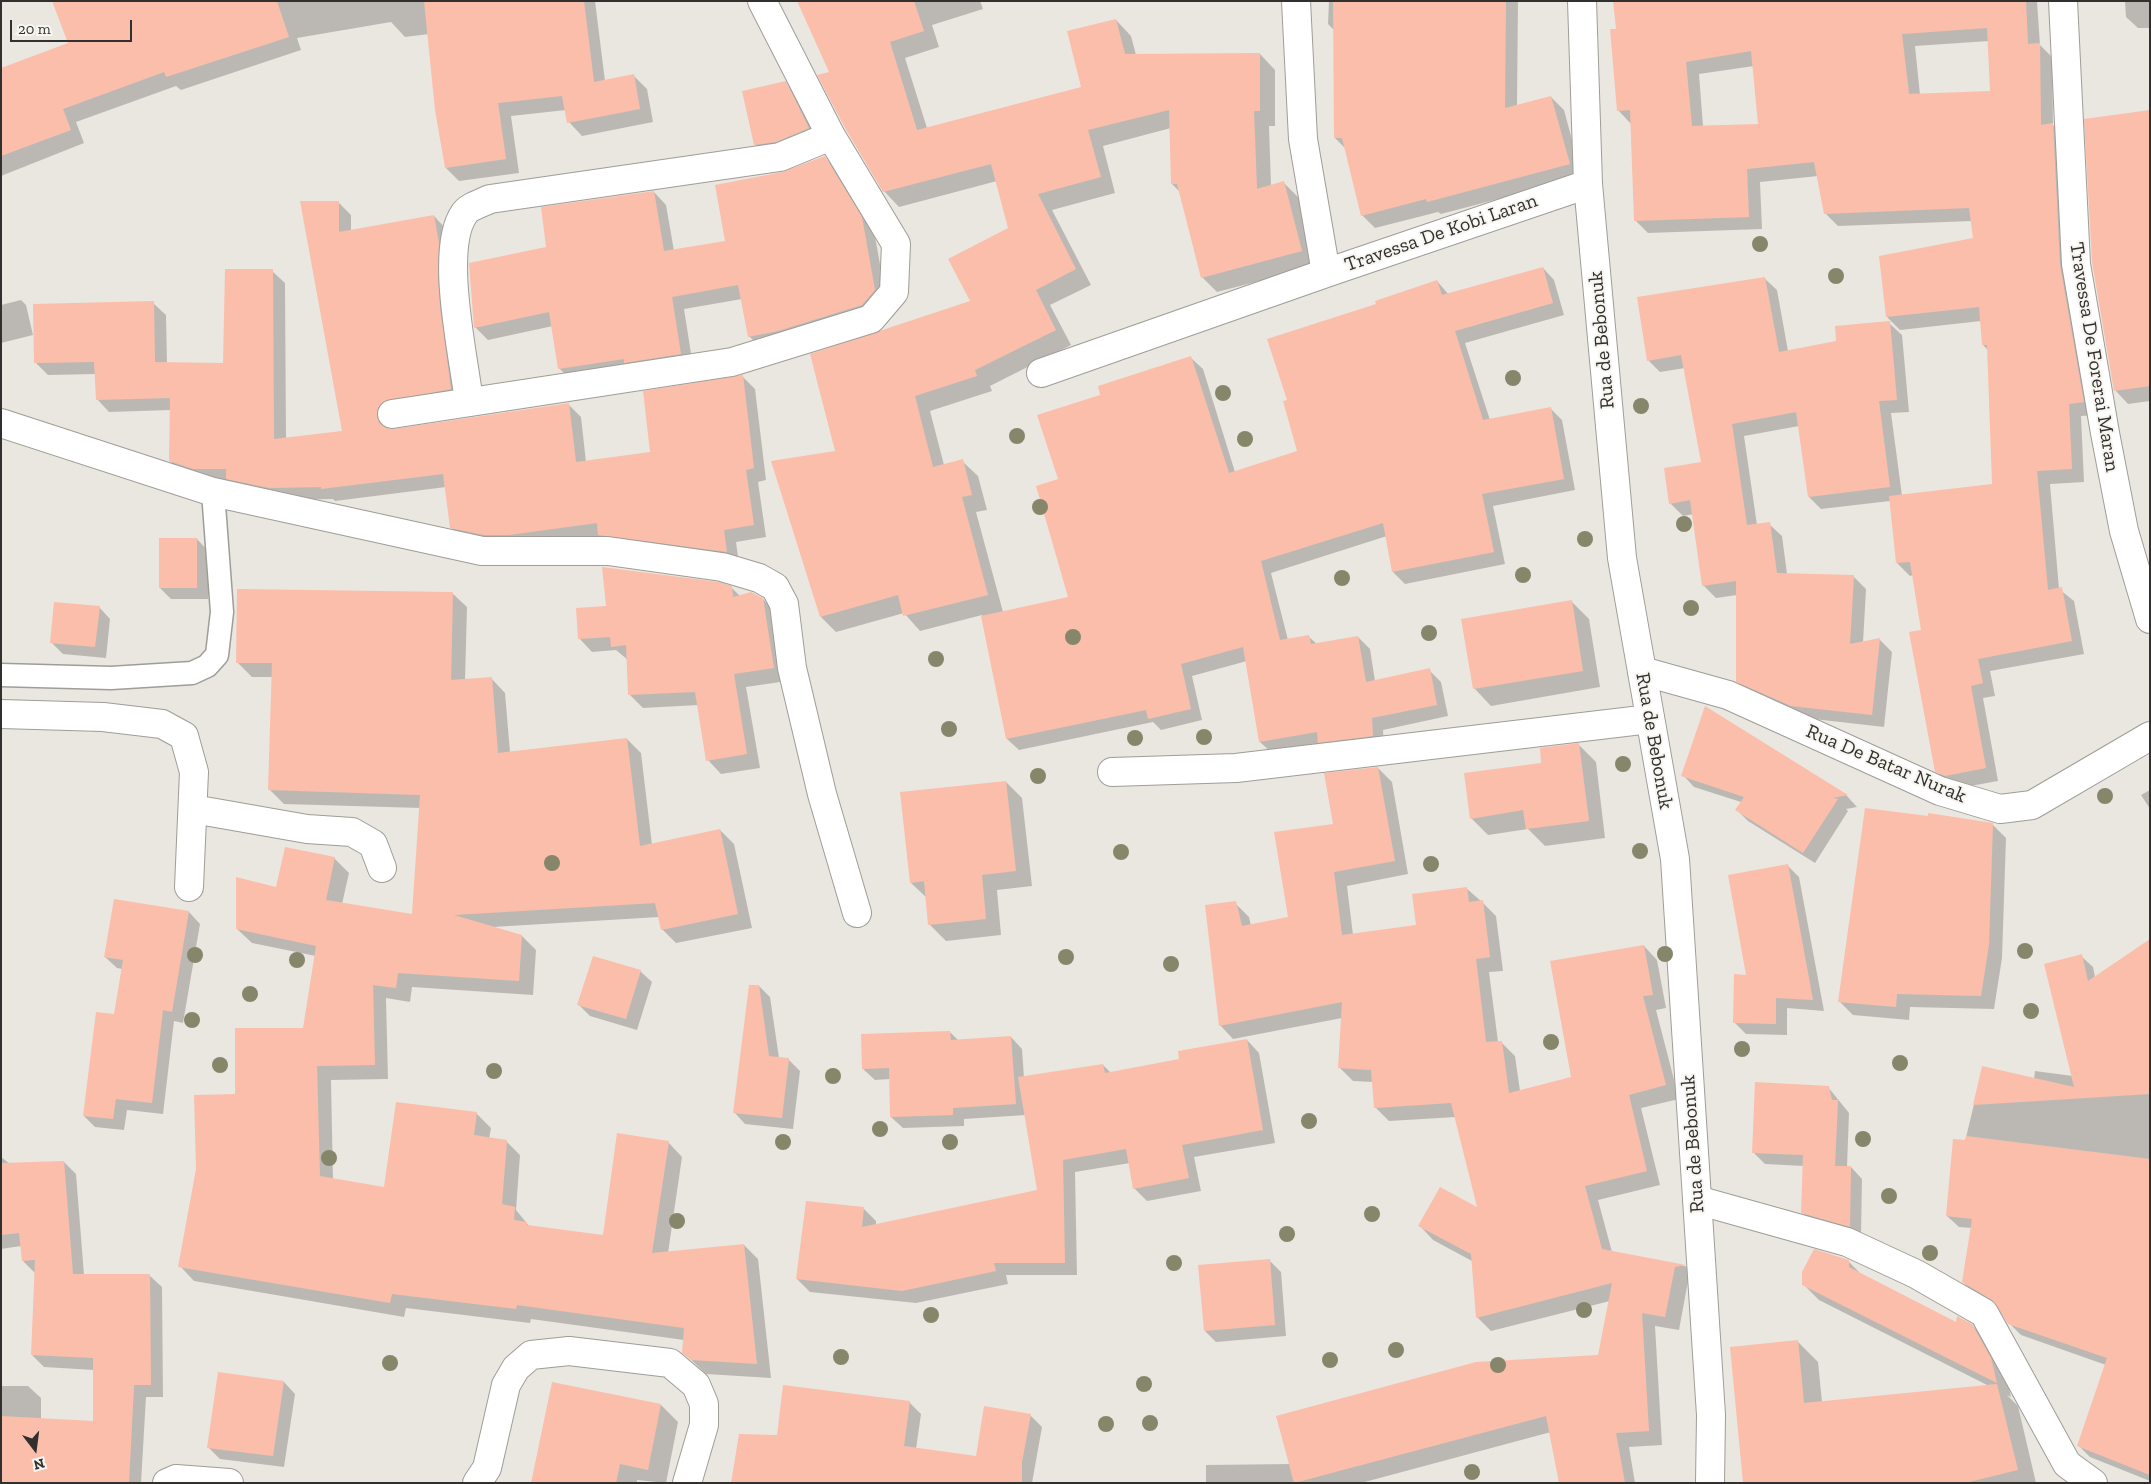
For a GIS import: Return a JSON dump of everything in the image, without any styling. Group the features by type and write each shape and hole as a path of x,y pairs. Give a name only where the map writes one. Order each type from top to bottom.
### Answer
{"street":[{"path":"392,414 732,362 871,319 894,292 896,244 831,136 762,1"},
{"name":"Travessa De Kobi Laran","path":"1296,1 1303,138 1326,272 1588,184"},
{"name":"Rua de Bebonuk","path":"1582,1 1588,184 1622,558 1675,859 1711,1415 1710,1483"},
{"name":"Travessa De Forerai Maran","path":"2063,1 2076,264 2104,433 2124,531 2150,619"},
{"path":"469,402 452,270 455,233 464,213 490,199 780,157 831,136"},
{"path":"1041,373 1326,272"},
{"path":"1,423 213,492 482,551 608,551 722,567 759,578 775,587 784,604 792,668 822,794 857,913"},
{"name":"Rua De Batar Nurak","path":"1642,671 1728,695 1940,790 2000,809 2032,805 2150,736"},
{"path":"1,714 103,717 162,724 184,736 194,772 189,887"},
{"path":"1112,772 1236,768 1650,719"},
{"path":"193,809 307,829 352,832 373,844 382,868"},
{"path":"1697,1200 1847,1242 1916,1274 1984,1313 2067,1464 2093,1483"},
{"path":"477,1483 487,1468 506,1385 516,1368 531,1355 569,1351 670,1362 696,1385 704,1404 704,1425 687,1483"},
{"path":"167,1483 176,1479 228,1483"}],"lane":[{"path":"1,675 111,678 192,673 207,666 218,655 222,612 213,492"}],"building":[{"path":"52,1 277,1 289,37 166,77 164,72 63,109 71,130 1,156 1,68 68,43"},
{"path":"424,1 584,1 594,82 634,74 640,109 567,123 562,96 498,103 506,159 445,168 435,110"},
{"path":"797,1 914,1 924,31 890,42 917,130 1081,87 1067,31 1116,19 1125,54 1260,53 1260,111 1254,111 1257,189 1284,181 1302,251 1201,278 1177,184 1171,184 1169,110 1088,130 1101,177 1038,194 1076,269 1036,290 1056,330 975,370 977,376 915,396 933,467 963,459 972,495 962,497 988,595 903,616 898,595 820,617 771,461 835,451 810,354 970,301 948,259 1008,228 991,164 883,192 845,128 817,75 829,72"},
{"path":"1333,1 1506,1 1505,108 1551,96 1570,164 1427,202 1426,199 1361,216 1342,138 1334,138"},
{"path":"1613,1 2026,1 2028,44 2040,43 2041,125 2053,123 2060,265 2084,402 2069,404 2072,469 2037,471 2048,590 2062,587 2072,641 1978,659 1983,683 1971,686 1986,768 1945,776 1935,772 1909,632 1921,630 1910,562 1896,563 1889,496 1992,484 1987,345 1982,345 1979,307 1886,317 1879,256 1973,238 1969,208 1824,214 1814,162 1747,169 1749,217 1634,221 1630,110 1617,111 1610,29 1616,29","holes":["1987,28 1990,91 1909,94 1902,34","1751,51 1758,124 1692,126 1686,62"]},
{"path":"786,81 809,128 776,142 754,145 742,91"},
{"path":"2150,110 2150,386 2114,391 2092,262 2084,119"},
{"path":"825,156 862,217 875,290 862,305 778,331 748,337 738,285 672,297 681,354 624,363 624,359 558,369 549,312 474,328 469,263 546,247 541,207 654,191 664,251 725,241 715,185 782,172"},
{"path":"300,201 339,201 339,232 434,215 439,243 438,278 440,307 451,389 383,402 378,408 377,416 380,423 386,428 394,429 569,403 576,462 650,452 643,391 743,375 754,468 746,470 754,525 724,530 727,552 598,535 597,523 509,535 484,535 450,528 443,474 321,489 321,487 269,488 226,479 226,469 193,469 169,461 170,398 96,400 94,362 34,363 33,304 154,301 155,362 223,363 225,269 273,269 274,439 342,431"},
{"path":"1543,267 1553,303 1455,331 1483,420 1551,407 1564,479 1482,494 1494,552 1392,572 1383,523 1261,561 1280,640 1309,635 1311,644 1358,636 1366,682 1430,668 1437,705 1372,718 1373,736 1318,743 1317,732 1259,742 1243,647 1181,664 1191,709 1148,719 1146,710 1006,739 981,616 1068,597 1036,486 1058,479 1037,415 1100,395 1098,386 1191,356 1229,473 1297,451 1283,401 1287,400 1267,339 1376,304 1375,301 1437,280 1442,295"},
{"path":"1765,277 1779,352 1836,341 1835,326 1890,321 1897,400 1879,401 1890,487 1808,497 1796,412 1732,424 1747,525 1770,522 1777,573 1854,575 1850,644 1880,638 1872,715 1791,706 1736,682 1736,581 1702,586 1690,500 1669,504 1664,468 1701,462 1681,355 1647,361 1637,297"},
{"path":"159,538 197,538 197,588 159,588"},
{"path":"602,567 719,582 732,586 733,597 751,592 763,598 774,668 734,674 747,754 706,761 695,692 628,695 626,645 611,647 610,637 578,639 576,608 606,606"},
{"path":"237,589 453,592 451,680 492,677 498,753 627,738 640,846 720,829 738,914 661,930 655,903 454,915 522,935 519,981 398,973 396,988 373,985 375,1065 317,1066 320,1176 384,1187 396,1102 477,1112 474,1135 507,1140 502,1204 515,1207 514,1220 527,1222 527,1225 603,1235 617,1133 669,1141 652,1253 744,1244 757,1364 691,1360 682,1353 684,1328 517,1305 516,1309 392,1294 390,1303 178,1267 196,1169 194,1095 235,1094 235,1028 303,1028 316,946 236,929 236,877 276,887 285,847 335,857 326,900 412,914 420,795 268,790 272,663 236,663"},
{"path":"1572,600 1583,671 1473,689 1461,619"},
{"path":"54,602 100,606 95,647 50,643"},
{"path":"1705,706 1848,795 1833,798 1838,799 1803,853 1735,810 1744,797 1681,776"},
{"path":"1579,743 1589,821 1526,829 1523,810 1470,819 1464,773 1541,763 1540,748"},
{"path":"1378,767 1395,861 1334,872 1342,935 1416,925 1412,894 1467,887 1469,902 1483,900 1490,957 1476,959 1486,1042 1502,1041 1509,1093 1571,1077 1550,961 1644,945 1653,995 1643,996 1666,1085 1629,1095 1647,1171 1585,1186 1602,1249 1686,1265 1675,1267 1665,1317 1642,1313 1649,1431 1616,1433 1625,1483 1559,1483 1546,1416 1294,1483 1276,1416 1476,1362 1598,1355 1612,1283 1476,1318 1471,1254 1418,1226 1440,1187 1477,1207 1451,1103 1374,1108 1371,1070 1338,1068 1342,1002 1219,1026 1205,905 1236,901 1242,926 1288,917 1274,832 1333,824 1324,773"},
{"path":"1006,781 1016,871 982,875 986,919 928,925 924,881 910,883 900,792"},
{"path":"1865,808 1928,816 1928,813 1993,823 1989,944 1981,996 1897,994 1896,1007 1838,1002"},
{"path":"1788,864 1813,1000 1776,998 1776,1024 1733,1023 1734,974 1746,975 1728,875"},
{"path":"114,899 189,911 172,1012 163,1010 152,1103 116,1099 113,1119 83,1116 96,1012 114,1014 123,960 104,957"},
{"path":"2150,939 2150,1094 1973,1105 1982,1066 2074,1087 2044,964 2082,954 2088,981"},
{"path":"593,956 641,970 626,1019 577,1005"},
{"path":"749,985 759,985 769,1056 789,1058 782,1118 733,1113"},
{"path":"950,1031 951,1040 1011,1036 1016,1104 953,1108 953,1115 890,1117 889,1068 862,1069 861,1034"},
{"path":"1247,1039 1263,1130 1182,1145 1189,1178 1133,1189 1126,1149 1063,1160 1065,1263 994,1263 996,1271 902,1291 796,1279 806,1201 864,1207 862,1227 1037,1190 1018,1077 1103,1064 1105,1073 1179,1059 1178,1051"},
{"path":"1755,1082 1829,1086 1832,1100 1838,1100 1835,1166 1851,1166 1850,1227 1801,1213 1803,1155 1752,1153"},
{"path":"1966,1136 2150,1159 2150,1475 2077,1446 2107,1358 2008,1324 1992,1300 1962,1282 1972,1219 1946,1216 1953,1139 1965,1140"},
{"path":"64,1161 73,1274 150,1274 151,1385 134,1385 129,1483 1,1482 1,1416 93,1421 93,1358 31,1355 35,1260 22,1261 19,1233 1,1235 1,1163"},
{"path":"1814,1249 1849,1260 1849,1267 1956,1322 1957,1316 1972,1324 1991,1358 1997,1383 1802,1285 1802,1272"},
{"path":"1270,1259 1275,1325 1204,1331 1198,1265"},
{"path":"1798,1340 1804,1403 1997,1384 2018,1470 1965,1483 1743,1483 1730,1347"},
{"path":"218,1372 284,1381 273,1456 207,1448"},
{"path":"552,1382 661,1404 648,1470 620,1464 616,1483 531,1483"},
{"path":"783,1385 910,1401 904,1446 976,1456 984,1406 1031,1414 1022,1462 1022,1483 731,1483 739,1434 777,1435"}]}
